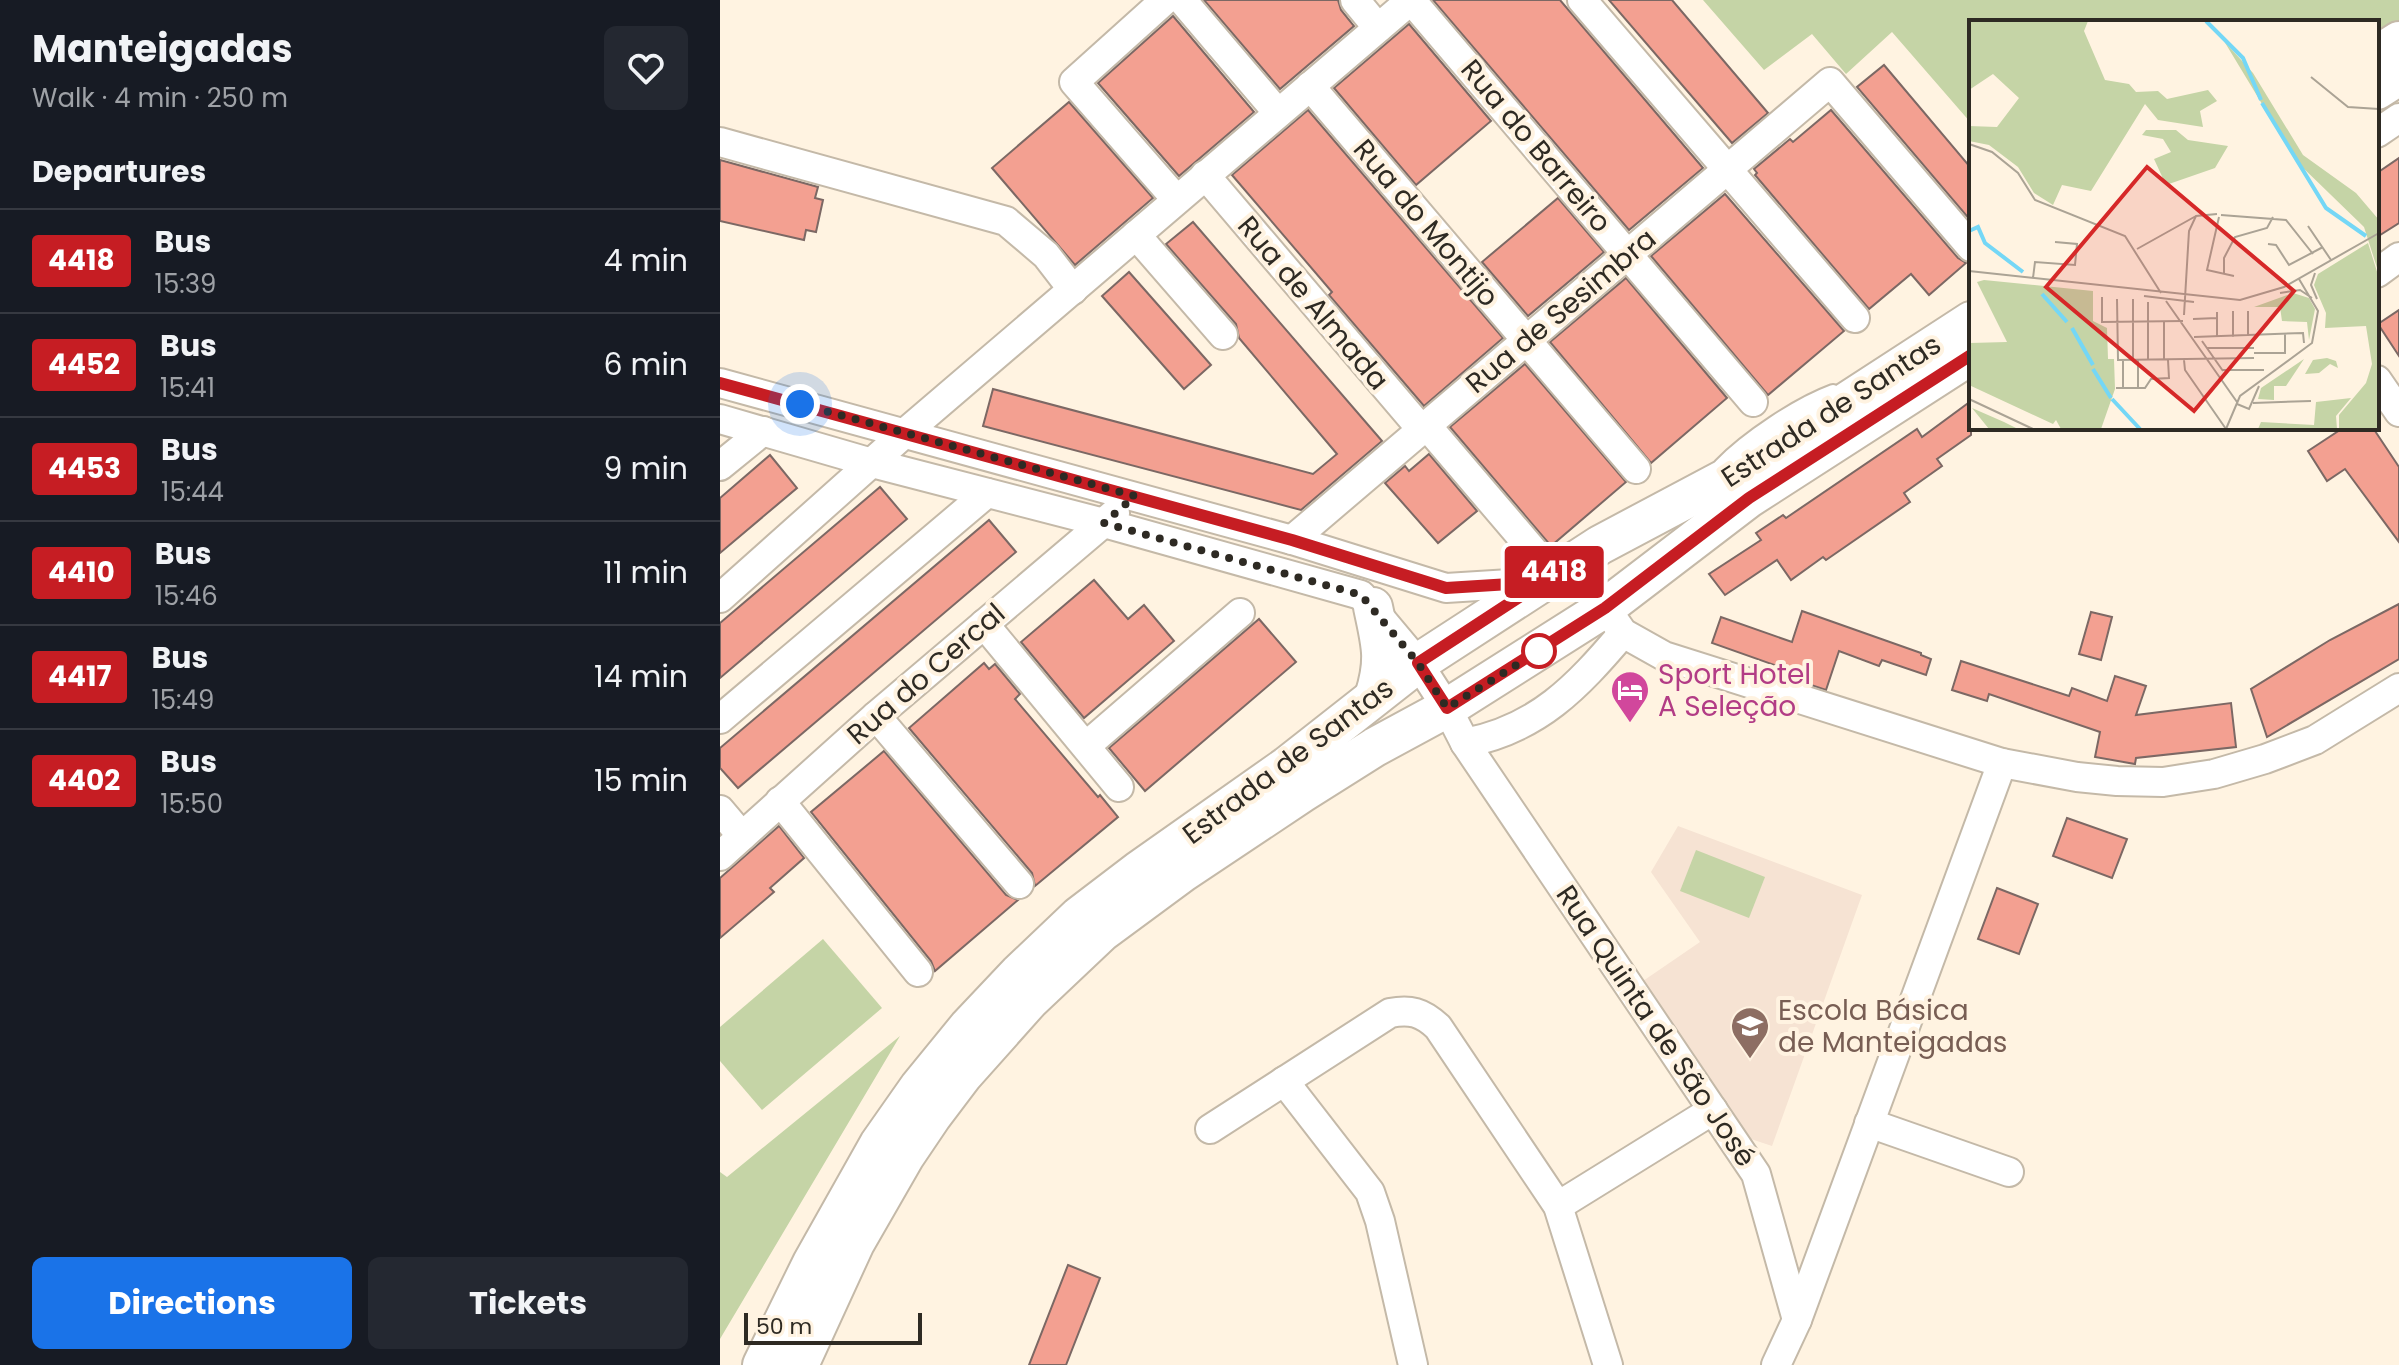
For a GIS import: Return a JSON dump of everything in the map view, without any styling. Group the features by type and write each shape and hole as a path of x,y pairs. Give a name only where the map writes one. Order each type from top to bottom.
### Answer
{"main road":[{"path":"2379,54 2399,41"},
{"path":"2379,89 2399,76"},
{"name":"Estrada de Santas","path":"762,1365 812,1263 879,1144 911,1098 968,1027 1079,916 1287,766 1549,562 1600,545 1743,469 1969,322"},
{"name":"Estrada de Santas","path":"799,1365 855,1243 905,1156 963,1075 1029,1001 1102,932 1182,873 1375,747 1614,620 1749,498 1969,356"},
{"path":"1373,607 1383,652 1374,697"},
{"path":"735,1365 812,1263"}],"street":[{"path":"1355,0 1378,28"},
{"path":"720,598 906,432 1411,0"},
{"name":"Rua do Barreiro","path":"1411,0 1753,402"},
{"path":"1582,0 1855,318"},
{"path":"1176,199 1074,82 1177,2 1278,113"},
{"name":"Rua de Sesimbra","path":"1292,540 1830,82 1969,245"},
{"name":"Rua do Montijo","path":"1310,86 1636,469"},
{"path":"2379,132 2399,118"},
{"path":"720,142 1006,221 1046,255 1073,290"},
{"name":"Rua de Almada","path":"1205,175 1424,428 1549,562 1577,573 1586,581 1614,620"},
{"path":"1136,235 1223,335"},
{"path":"2379,272 2399,257"},
{"path":"720,383 1292,540 1446,588 1510,584 1549,562"},
{"path":"2379,383 2399,412"},
{"path":"720,419 872,463 1352,591 1373,607"},
{"path":"720,466 763,431"},
{"path":"720,719 987,493"},
{"name":"Rua do Cercal","path":"720,856 876,716 1135,496"},
{"name":"Rua Quinta de São José","path":"1373,607 1418,663 1465,743 1756,1174 1797,1320"},
{"path":"1086,746 1240,613"},
{"path":"1465,743 1490,739 1515,729 1563,697 1586,676 1614,620 1664,656 2002,763 2117,781 2163,782 2214,774 2265,759 2315,740 2399,688"},
{"path":"984,624 1119,787"},
{"path":"876,716 1019,884"},
{"path":"1776,1365 1797,1320 2002,763"},
{"path":"780,801 918,972"},
{"path":"720,810 742,836"},
{"path":"1210,1129 1390,1013 1407,1009 1425,1015 1438,1027 1558,1206 1608,1365"},
{"path":"1284,1081 1370,1192 1380,1221 1413,1365"},
{"path":"1558,1206 1713,1110"},
{"path":"1869,1123 2009,1172"}],"shaded area":[{"name":"Escola Básica de Manteigadas","path":"1678,826 1862,895 1772,1146 1751,1139 1643,981 1700,942 1651,872"}],"green space":[{"path":"1703,0 2399,0 2399,20 2379,33 2379,20 1969,20 1969,121 1892,32 1846,74 1812,34 1764,70"},
{"path":"1696,850 1765,877 1749,918 1680,891"},
{"path":"823,939 882,1008 762,1110 720,1061 720,1027"},
{"path":"900,1036 720,1339 720,1172 727,1177"}],"building":[{"path":"1204,0 1338,0 1341,10 1354,26 1280,89"},
{"path":"1433,0 1560,0 1703,168 1629,230"},
{"path":"1609,0 1672,0 1768,113 1732,143"},
{"path":"1173,16 1254,112 1179,176 1098,83"},
{"path":"1409,24 1491,121 1416,185 1334,88"},
{"path":"1884,65 1969,166 1969,219 1857,87"},
{"path":"1069,102 1153,198 1075,265 992,168"},
{"path":"1308,110 1503,338 1424,406 1232,175"},
{"path":"1831,110 1958,258 1966,263 1929,295 1911,274 1869,309 1755,175 1754,169"},
{"path":"2399,158 2399,223 2379,236 2379,172"},
{"path":"720,160 818,187 815,198 823,200 816,232 806,230 804,240 720,221"},
{"path":"1725,194 1844,331 1768,395 1651,256"},
{"path":"1558,198 1604,252 1528,316 1482,262"},
{"path":"1193,222 1382,441 1301,510 983,426 993,389 1313,474 1337,454 1239,338 1236,324 1166,244"},
{"path":"1129,272 1211,365 1184,389 1102,296"},
{"path":"1626,278 1727,398 1651,463 1550,342"},
{"path":"2399,310 2399,356 2379,326"},
{"path":"1525,364 1626,482 1551,546 1450,427"},
{"path":"1969,402 1971,435 1937,459 1942,466 1904,493 1910,502 1826,560 1823,557 1791,580 1777,560 1725,595 1709,574 1761,540 1756,533 1783,515 1786,518 1917,429 1922,437"},
{"path":"2340,430 2374,430 2399,467 2399,542 2345,469 2327,481 2308,451"},
{"path":"1429,454 1477,511 1438,543 1385,483 1405,466 1409,471"},
{"path":"770,455 797,488 720,553 720,498"},
{"path":"880,487 907,519 720,678 720,623"},
{"path":"989,520 1016,552 738,788 720,768 720,748"},
{"path":"1094,580 1128,619 1144,605 1174,641 1084,718 1021,642"},
{"path":"2399,604 2399,659 2267,737 2251,689 2330,640"},
{"path":"1802,611 1921,653 1931,659 1926,675 1882,660 1879,666 1839,651 1826,690 1781,675 1783,668 1712,643 1721,617 1792,642"},
{"path":"2091,612 2112,617 2101,660 2079,654"},
{"path":"1259,619 1296,662 1145,791 1109,748"},
{"path":"1961,661 2069,696 2072,688 2107,701 2115,676 2146,686 2136,715 2231,703 2236,747 2136,758 2135,764 2095,757 2100,732 1989,694 1987,701 1952,690"},
{"path":"984,663 989,669 995,664 1020,694 1015,699 1118,817 1035,886 1032,873 909,728"},
{"path":"884,751 1006,895 1018,900 935,971 931,961 811,812"},
{"path":"2067,818 2127,839 2112,878 2053,856"},
{"path":"779,826 804,858 770,888 774,892 720,938 720,878"},
{"path":"1997,888 2038,904 2019,954 1978,939"},
{"path":"1068,1265 1100,1278 1066,1365 1029,1365"}],"bus line":[{"name":"4418","path":"720,383 1292,540 1446,588 1510,584 1562,569 1418,663 1447,708 1605,608 1749,498 1969,356"}],"place":[{"name":"Sport Hotel A Seleção","path":"1630,724"},
{"name":"Escola Básica de Manteigadas","path":"1750,1060"}],"route":[{"path":"800,404 1135,496 1104,523 1361,595 1418,663 1447,708 1539,651"}]}
